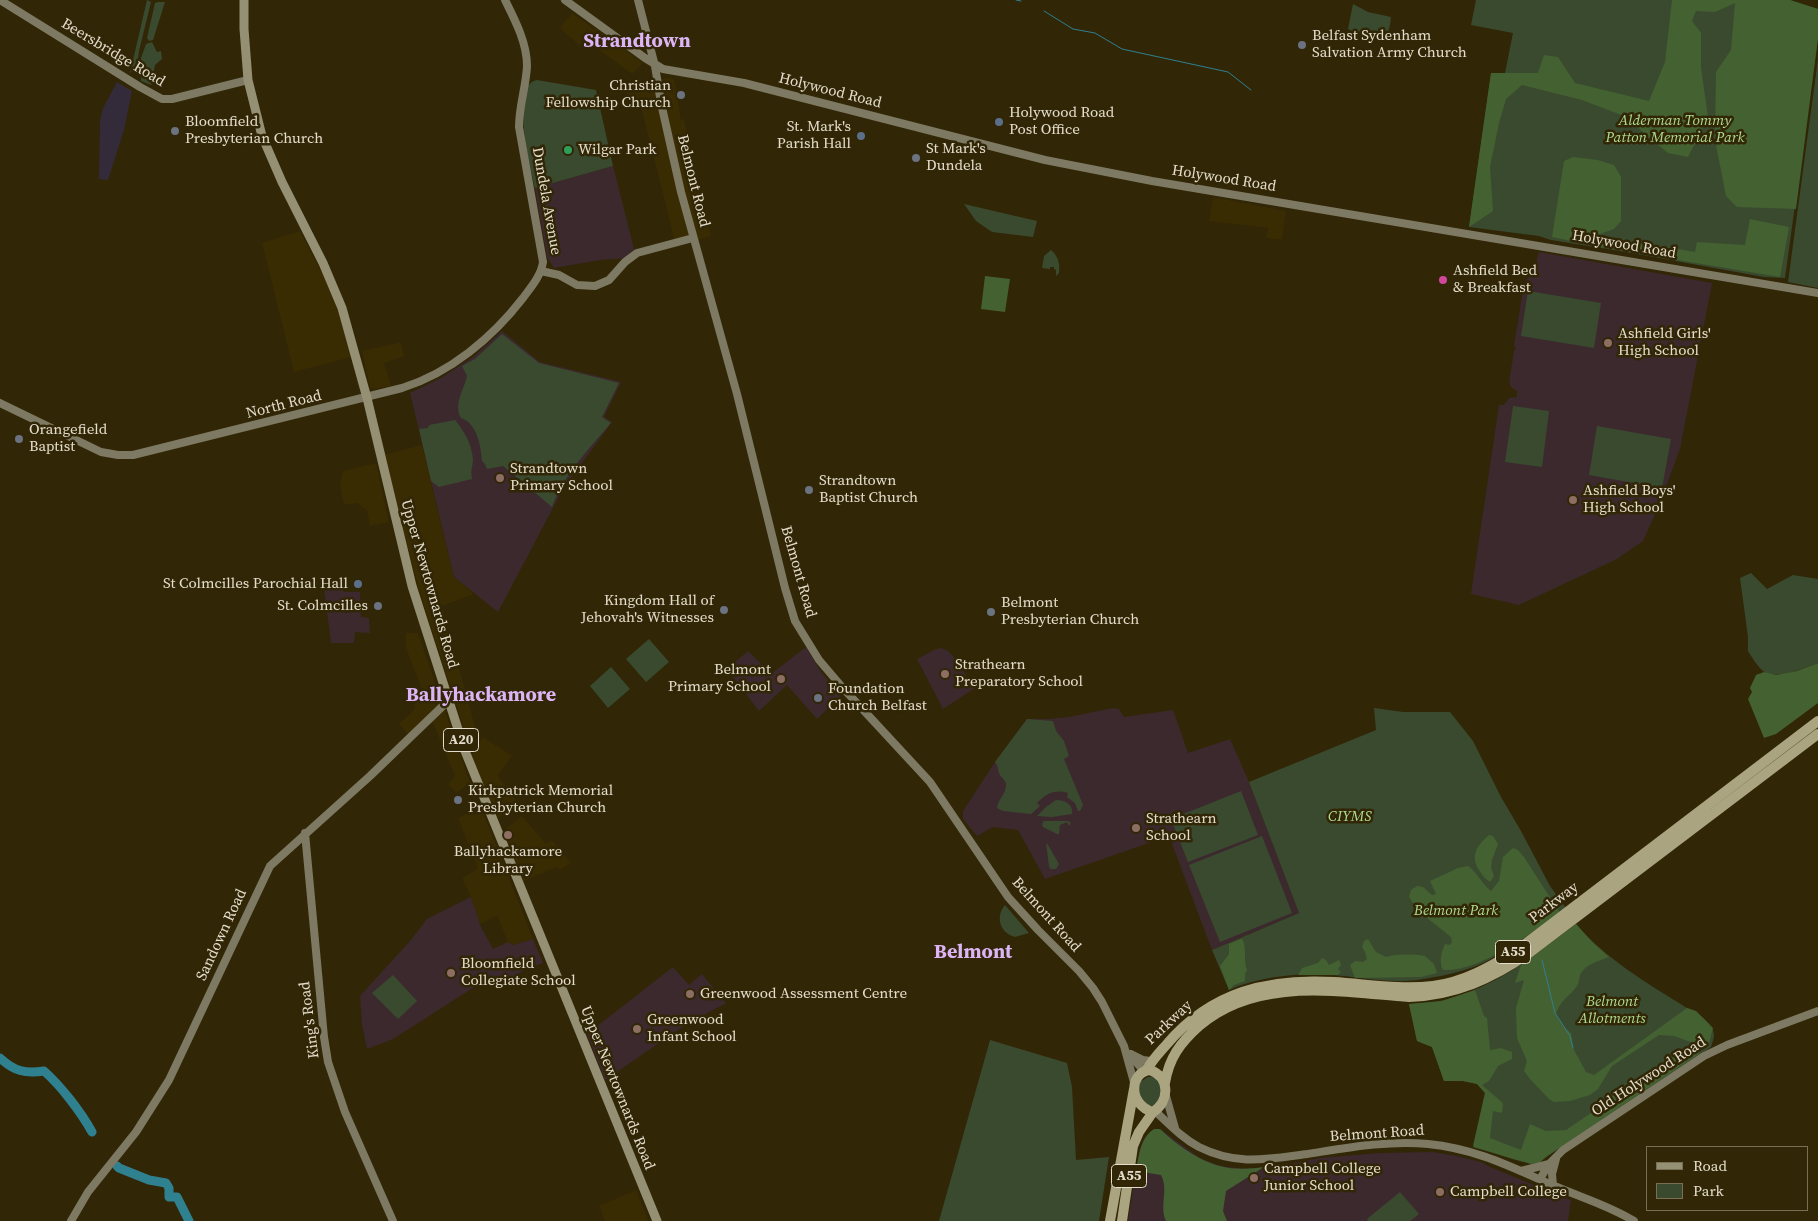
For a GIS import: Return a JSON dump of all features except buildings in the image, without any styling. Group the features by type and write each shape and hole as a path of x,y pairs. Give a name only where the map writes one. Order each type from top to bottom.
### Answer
{"highway":[{"name":"Parkway","path":"1145,1071 1151,1061 1174,1036 1197,1015 1223,1000 1250,989 1294,982 1335,982 1396,988 1432,986 1459,980 1491,966 1516,950 1818,721"},
{"name":"Parkway","path":"1165,1084 1171,1058 1188,1036 1216,1014 1254,998 1295,991 1409,997 1425,996 1466,987 1499,972 1529,953 1818,734"},
{"path":"1145,1071 1156,1072 1165,1084"},
{"name":"A55","path":"1110,1221 1135,1088 1140,1075 1145,1071"},
{"name":"A55","path":"1122,1221 1134,1146 1139,1132 1162,1104 1166,1096 1165,1084"},
{"path":"1135,1088 1135,1096 1139,1104 1154,1112"}],"main road":[{"name":"Beersbridge Road","path":"0,0 140,87 162,98 177,98 248,80"},
{"name":"Upper Newtownards Road","path":"244,0 248,80 257,118 270,159 323,263 348,326 407,568 448,701 470,763 657,1221"},
{"name":"Dundela Avenue","path":"505,0 516,24 526,54 526,73 520,106 519,127 542,247 543,262 541,271 558,276 577,285 595,286 609,280 625,262 638,253 693,238"},
{"name":"Holywood Road","path":"565,0 655,66 673,72 744,84 1011,151 1095,170 1818,292"},
{"name":"Belmont Road","path":"638,0 655,66 669,141 693,238 729,366 785,588 796,620 811,648 830,674 930,782 1008,897 1086,978 1102,1002 1126,1049 1145,1071"},
{"path":"636,52 642,52 650,46"},
{"name":"North Road","path":"0,403 93,448 109,454 133,455 367,398 421,381 469,352 510,315 541,271"},
{"name":"Sandown Road","path":"71,1221 88,1192 136,1132 169,1080 270,866 370,776 448,701"},
{"name":"King's Road","path":"305,833 328,1062 352,1129 393,1221"},
{"name":"Old Holywood Road","path":"1540,1180 1549,1164 1556,1157 1605,1121 1704,1056 1818,1011"},
{"path":"1126,1049 1137,1058 1151,1061"},
{"name":"Belmont Road","path":"1126,1049 1135,1088"},
{"path":"1166,1096 1175,1129"},
{"name":"Belmont Road","path":"1154,1112 1198,1147 1222,1156 1239,1159 1266,1160 1379,1145 1427,1144 1489,1157 1634,1221"},
{"path":"1553,1185 1552,1174 1556,1157"},
{"path":"1521,1171 1549,1164"}],"shaded area":[{"path":"572,13 643,63 632,74 588,42 579,45 560,28"},
{"path":"669,78 674,79 681,120 684,119 711,236 676,246 640,103 629,105 625,86"},
{"path":"117,82 132,91 124,130 108,180 99,179 100,120 103,108"},
{"path":"613,166 634,249 625,258 600,260 554,268 547,257 535,188"},
{"path":"1213,197 1286,211 1282,240 1266,238 1268,228 1209,221"},
{"path":"300,231 333,294 352,357 294,372 262,243"},
{"path":"1539,252 1712,283 1680,449 1658,508 1643,541 1617,559 1519,605 1471,594 1499,405 1504,405 1509,398 1517,397 1517,391 1511,387 1509,382 1514,351 1516,349 1514,346 1524,284 1535,267"},
{"name":"Strandtown Primary School","path":"502,331 540,362 621,382 604,417 612,422 563,489 498,612 454,577 410,393 441,378 473,357"},
{"path":"401,342 404,356 384,363 391,386 373,389 370,387 362,351"},
{"path":"422,445 454,577 474,594 442,606 476,730 468,741 420,593 383,455"},
{"path":"376,463 389,522 370,526 367,510 357,503 344,505 340,485 343,471"},
{"path":"342,578 344,592 360,592 361,617 369,618 370,633 355,632 354,643 331,643 323,581"},
{"path":"406,633 418,633 470,783 456,793 448,784 455,776 430,716 409,735 399,724 415,709 412,693 422,690 406,648"},
{"name":"Belmont Primary School","path":"806,647 821,672 841,696 817,719 787,685 759,711 727,669 748,651 771,674"},
{"name":"Strathearn Preparatory School","path":"941,648 953,656 975,688 943,709 917,659"},
{"name":"Strathearn School","path":"1113,708 1119,709 1124,717 1173,710 1188,753 1230,739 1249,782 1299,913 1212,950 1169,836 1045,879 1018,830 993,827 977,836 963,819 963,811 995,762 1027,719 1069,717"},
{"path":"483,737 512,756 498,776 519,805 498,818 472,756"},
{"path":"481,807 533,939 513,945 508,942 497,916 480,924 471,897 462,879 478,868 458,818"},
{"path":"522,816 546,844 552,840 571,863 560,870 556,867 524,881 503,831"},
{"name":"Bloomfield Collegiate School","path":"471,897 481,927 493,949 508,942 513,945 533,939 543,963 499,984 490,977 393,1039 367,1049 362,1024 360,996 410,941 427,919"},
{"name":"Greenwood Infant School","path":"673,967 689,985 702,974 726,1003 687,1024 605,1080 587,1034"},
{"path":"1154,1129 1160,1129 1200,1158 1220,1166 1247,1169 1320,1158 1380,1153 1433,1152 1456,1156 1481,1162 1571,1200 1568,1221 1128,1221 1140,1148 1145,1137"},
{"path":"636,1190 649,1221 605,1221 599,1206"}],"green space":[{"path":"147,0 151,2 139,51 137,68 130,73"},
{"name":"Alderman Tommy Patton Memorial Park","path":"1476,0 1790,0 1818,9 1818,38 1785,278 1764,277 1551,240 1539,236 1469,227 1491,73 1505,73 1513,33 1471,25"},
{"path":"1672,0 1790,0 1818,9 1818,38 1796,209 1737,207 1726,196 1715,140 1716,72 1731,50 1735,3 1715,12 1696,11 1692,21 1701,33 1701,68 1708,117 1688,157 1668,153 1624,116 1582,100 1522,85 1506,99 1499,123 1490,167 1493,211 1469,227 1491,73 1538,73 1544,55 1558,57 1575,83 1649,101 1665,62"},
{"path":"165,2 153,40 149,41 147,38 155,3"},
{"path":"1353,4 1368,12 1391,17 1387,34 1382,38 1372,38 1348,29"},
{"path":"152,42 157,52 161,51 162,59 155,65 151,85 141,81 141,58 146,44"},
{"path":"1818,59 1818,288 1788,282"},
{"name":"Wilgar Park","path":"537,80 596,90 613,166 535,188 526,147 523,111 524,96 529,85"},
{"path":"1573,157 1598,160 1614,165 1621,177 1621,221 1614,229 1597,235 1590,245 1552,237 1564,161"},
{"path":"964,204 1037,221 1033,237 992,232 976,221"},
{"path":"1750,219 1789,227 1780,277 1594,246 1599,239 1608,237 1695,252 1697,242 1745,245"},
{"path":"1051,250 1059,263 1059,273 1056,276 1054,267 1050,267 1050,269 1042,268 1044,256"},
{"path":"985,276 1010,279 1005,312 981,309"},
{"path":"1528,291 1601,303 1594,348 1521,336"},
{"path":"502,334 539,363 619,383 602,417 611,423 570,473 552,507 503,466 487,469 482,461 481,449 474,430 471,425 461,418 459,413 460,397 467,376 462,366 475,359"},
{"path":"1513,406 1549,411 1542,467 1505,462"},
{"path":"455,420 465,433 471,448 473,459 472,479 439,487 431,481 419,429"},
{"path":"1597,426 1671,439 1662,488 1589,475"},
{"path":"1751,573 1767,589 1793,575 1818,579 1818,663 1790,673 1775,675 1763,671 1757,664 1748,651 1748,637 1740,578"},
{"path":"649,639 669,662 646,682 626,659"},
{"path":"1818,663 1818,703 1776,734 1764,738 1748,699 1752,692 1750,688 1756,675 1764,672 1776,675 1797,671"},
{"path":"611,667 630,689 608,708 590,686"},
{"path":"1374,708 1403,712 1450,712 1473,741 1501,797 1550,886 1566,908 1505,951 1476,966 1451,974 1405,981 1318,974 1295,975 1261,980 1229,990 1212,950 1299,913 1249,782 1376,730"},
{"path":"1027,719 1053,721 1056,731 1064,741 1069,756 1064,759 1083,805 1080,811 1078,811 1075,803 1067,797 1068,793 1059,792 1051,793 1044,797 1037,803 1040,806 1031,814 1003,811 997,808 1006,784 995,762"},
{"path":"1241,791 1258,835 1188,862 1171,819"},
{"path":"1056,800 1068,803 1072,814 1052,817 1037,816 1046,807"},
{"path":"1044,821 1068,821 1071,823 1069,826 1067,822 1060,825 1059,834 1057,834 1043,827"},
{"path":"1489,835 1493,836 1498,844 1491,868 1494,876 1490,882 1481,874 1475,860 1478,847"},
{"path":"1262,836 1292,913 1220,942 1189,865"},
{"path":"1046,843 1059,864 1056,869 1050,869"},
{"name":"Belmont Park","path":"1513,848 1518,850 1524,857 1560,913 1489,958 1473,965 1443,970 1441,964 1442,954 1445,944 1450,945 1452,942 1451,937 1417,909 1409,897 1411,890 1417,886 1423,887 1432,895 1436,894 1430,881 1458,868 1468,866 1491,891 1499,881 1503,857"},
{"path":"1005,905 1029,933 1015,937 1006,932 1000,919 1000,914"},
{"name":"Belmont Allotments","path":"1576,924 1614,960 1704,1018 1711,1027 1714,1036 1711,1047 1539,1163 1522,1162 1473,1145 1485,1093 1477,1084 1463,1081 1444,1081 1432,1047 1417,1041 1409,1004 1444,1000 1498,979 1546,948"},
{"path":"1576,924 1609,957 1593,963 1582,971 1577,986 1563,1001 1556,1014 1564,1027 1571,1033 1573,1048 1586,1072 1594,1075 1687,1008 1696,1011 1713,1028 1709,1043 1702,1046 1674,1036 1659,1035 1612,1066 1598,1089 1590,1095 1570,1101 1554,1102 1549,1099 1524,1071 1527,1061 1517,1038 1516,1008 1524,980 1515,983 1521,965"},
{"path":"1241,939 1244,944 1247,970 1245,981 1234,985 1229,990 1220,966 1229,954 1229,944"},
{"path":"1368,939 1376,952 1386,957 1395,955 1425,956 1434,964 1437,973 1421,977 1355,978 1350,965 1355,961 1363,962 1367,959 1362,947 1364,941"},
{"path":"1322,958 1329,965 1339,960 1341,965 1338,969 1341,972 1338,975 1298,975 1302,968 1318,963"},
{"path":"393,975 417,1001 398,1019 372,993"},
{"path":"1475,990 1484,1016 1487,1018 1490,1050 1501,1048 1512,1052 1512,1059 1498,1066 1489,1081 1482,1085 1503,1103 1502,1113 1493,1111 1490,1138 1521,1150 1530,1124 1546,1131 1566,1130 1594,1111 1606,1099 1691,1047 1700,1053 1539,1163 1531,1164 1473,1147 1485,1093 1477,1084 1463,1081 1444,1081 1432,1047 1417,1041 1409,1004 1442,1001"},
{"path":"990,1040 1067,1063 1072,1087 1076,1160 1109,1157 1099,1221 939,1221"},
{"path":"1148,1077 1153,1077 1160,1082 1163,1095 1155,1105 1150,1106 1142,1102 1138,1085"},
{"path":"1154,1129 1160,1129 1188,1151 1212,1164 1236,1169 1264,1167 1226,1191 1223,1211 1227,1221 1166,1221 1163,1210 1164,1186 1161,1175 1136,1171 1143,1142"},
{"path":"1400,1192 1419,1214 1410,1221 1368,1221 1367,1219"}],"waterway":[{"path":"1016,0 1021,1"},
{"path":"1044,11 1073,29 1095,33 1122,49 1228,72 1251,90"},
{"path":"1542,960 1555,1013 1570,1036 1573,1048"},
{"path":"0,1058 15,1069 31,1072 44,1071 70,1100 92,1132"},
{"path":"117,1166 149,1180 166,1183 169,1188 169,1197 177,1197 189,1221"}],"place":[{"name":"Belfast Sydenham Salvation Army Church","path":"1302,45"},
{"name":"Christian Fellowship Church","path":"681,95"},
{"name":"Holywood Road Post Office","path":"999,122"},
{"name":"Bloomfield Presbyterian Church","path":"175,131"},
{"name":"St. Mark's Parish Hall","path":"861,136"},
{"name":"Wilgar Park","path":"568,150"},
{"name":"St Mark's Dundela","path":"916,158"},
{"name":"Ashfield Bed & Breakfast","path":"1443,280"},
{"name":"Ashfield Girls' High School","path":"1608,343"},
{"name":"Orangefield Baptist","path":"19,439"},
{"name":"Strandtown Primary School","path":"500,478"},
{"name":"Strandtown Baptist Church","path":"809,490"},
{"name":"Ashfield Boys' High School","path":"1573,500"},
{"name":"St Colmcilles Parochial Hall","path":"358,584"},
{"name":"St. Colmcilles","path":"378,606"},
{"name":"Kingdom Hall of Jehovah's Witnesses","path":"724,610"},
{"name":"Belmont Presbyterian Church","path":"991,612"},
{"name":"Strathearn Preparatory School","path":"945,674"},
{"name":"Belmont Primary School","path":"781,679"},
{"name":"Foundation Church Belfast","path":"818,698"},
{"name":"Kirkpatrick Memorial Presbyterian Church","path":"458,800"},
{"name":"Strathearn School","path":"1136,828"},
{"name":"Ballyhackamore Library","path":"508,835"},
{"name":"Bloomfield Collegiate School","path":"451,973"},
{"name":"Greenwood Assessment Centre","path":"690,994"},
{"name":"Greenwood Infant School","path":"637,1029"},
{"name":"Campbell College Junior School","path":"1254,1178"},
{"name":"Campbell College","path":"1440,1192"}],"district":[{"name":"Strandtown","path":"637,42"},
{"name":"Ballyhackamore","path":"481,696"},
{"name":"Belmont","path":"973,953"}],"park label":[{"name":"CIYMS","path":"1350,817"}]}
